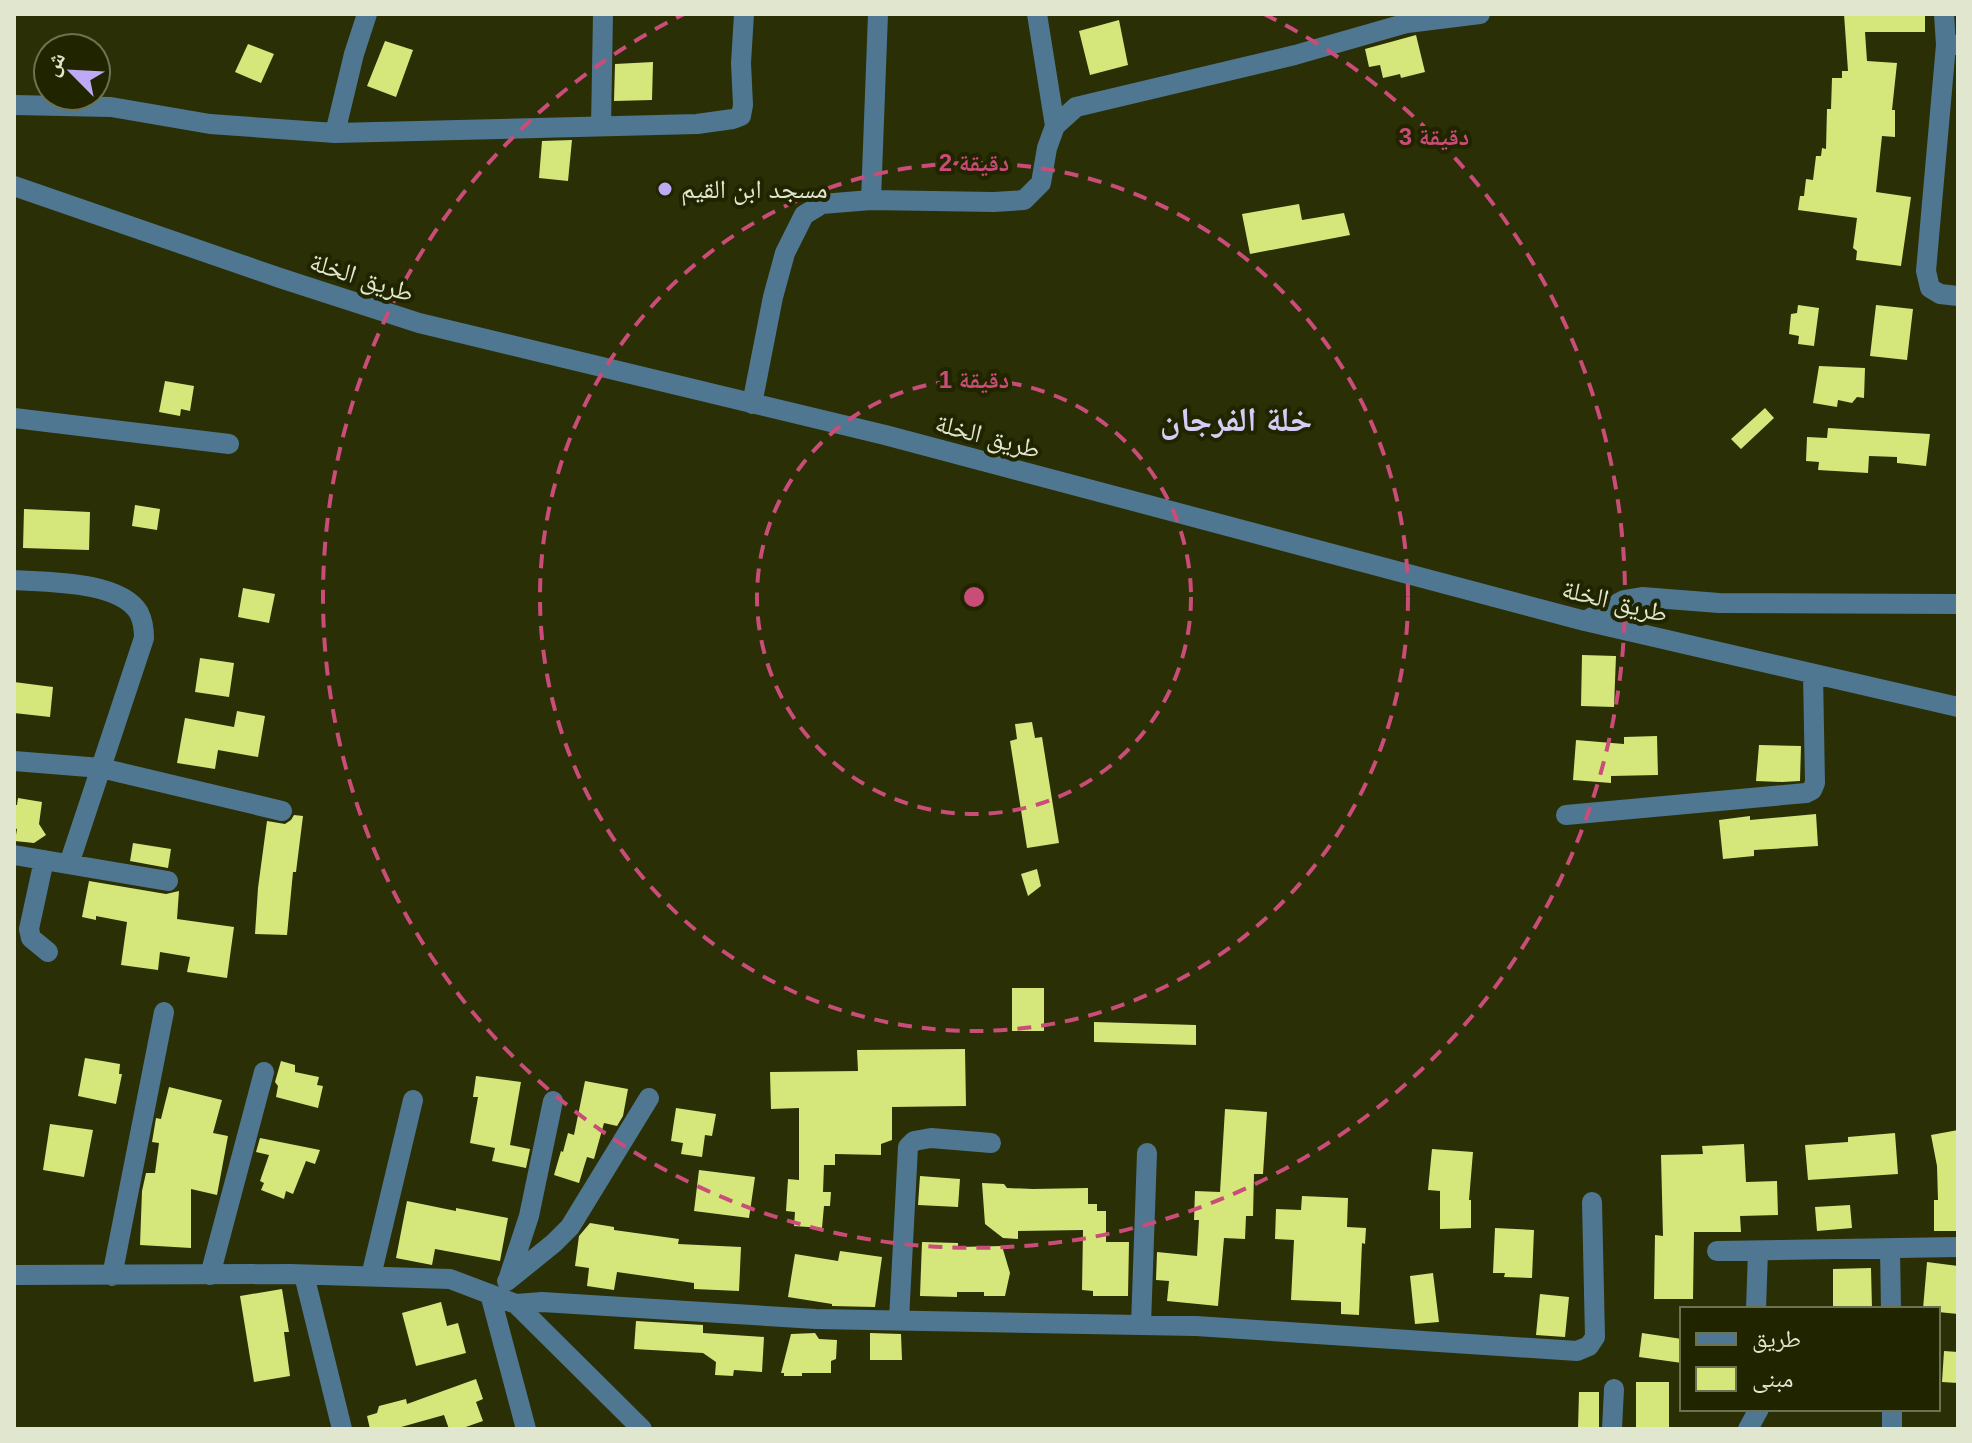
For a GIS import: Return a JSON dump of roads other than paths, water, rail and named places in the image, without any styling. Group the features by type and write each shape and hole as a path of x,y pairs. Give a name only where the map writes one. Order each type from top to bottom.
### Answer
{"street":[{"path":"335,133 367,14"},
{"path":"601,126 603,14"},
{"path":"14,105 111,107 210,124 335,133 697,124 741,116 744,14"},
{"path":"871,200 878,14"},
{"path":"1037,14 1055,126"},
{"path":"752,404 785,253 804,215 822,204 871,200 1024,200 1041,183 1047,148 1055,126 1076,107 1295,55 1407,23 1480,14"},
{"path":"1944,14 1952,45 1926,271 1930,288 1940,294 1958,296"},
{"name":"طريق الخلة","path":"14,186 419,323 885,435 1585,621 1958,707"},
{"path":"14,418 229,444"},
{"path":"14,580 89,586 117,595 138,611 144,629 144,638 69,864"},
{"path":"1585,621 1624,600 1642,597 1719,603 1958,604"},
{"path":"1566,815 1812,790 1815,783 1813,674"},
{"path":"14,761 101,768 282,811"},
{"path":"14,855 168,881"},
{"path":"44,860 29,929 31,938 48,952"},
{"path":"112,1276 164,1012"},
{"path":"210,1275 264,1072"},
{"path":"504,1295 570,1227 649,1098"},
{"path":"371,1276 413,1100"},
{"path":"526,1429 504,1295 529,1216 553,1101"},
{"path":"899,1320 908,1147 914,1141 931,1138 991,1143"},
{"path":"1141,1325 1147,1153"},
{"path":"14,1275 304,1275 450,1279 504,1295 542,1302 816,1319 1196,1326 1577,1351 1589,1346 1595,1337 1592,1202"},
{"path":"1717,1251 1958,1247"},
{"path":"1890,1249 1891,1307"},
{"path":"1756,1307 1758,1251"},
{"path":"304,1275 342,1429"},
{"path":"504,1295 642,1429"},
{"path":"1612,1429 1614,1389"},
{"path":"1748,1429 1758,1411"}],"place":[{"name":"مسجد ابن القيم","path":"665,189"}],"district":[{"name":"خلة الفرجان","path":"1236,419"}]}
